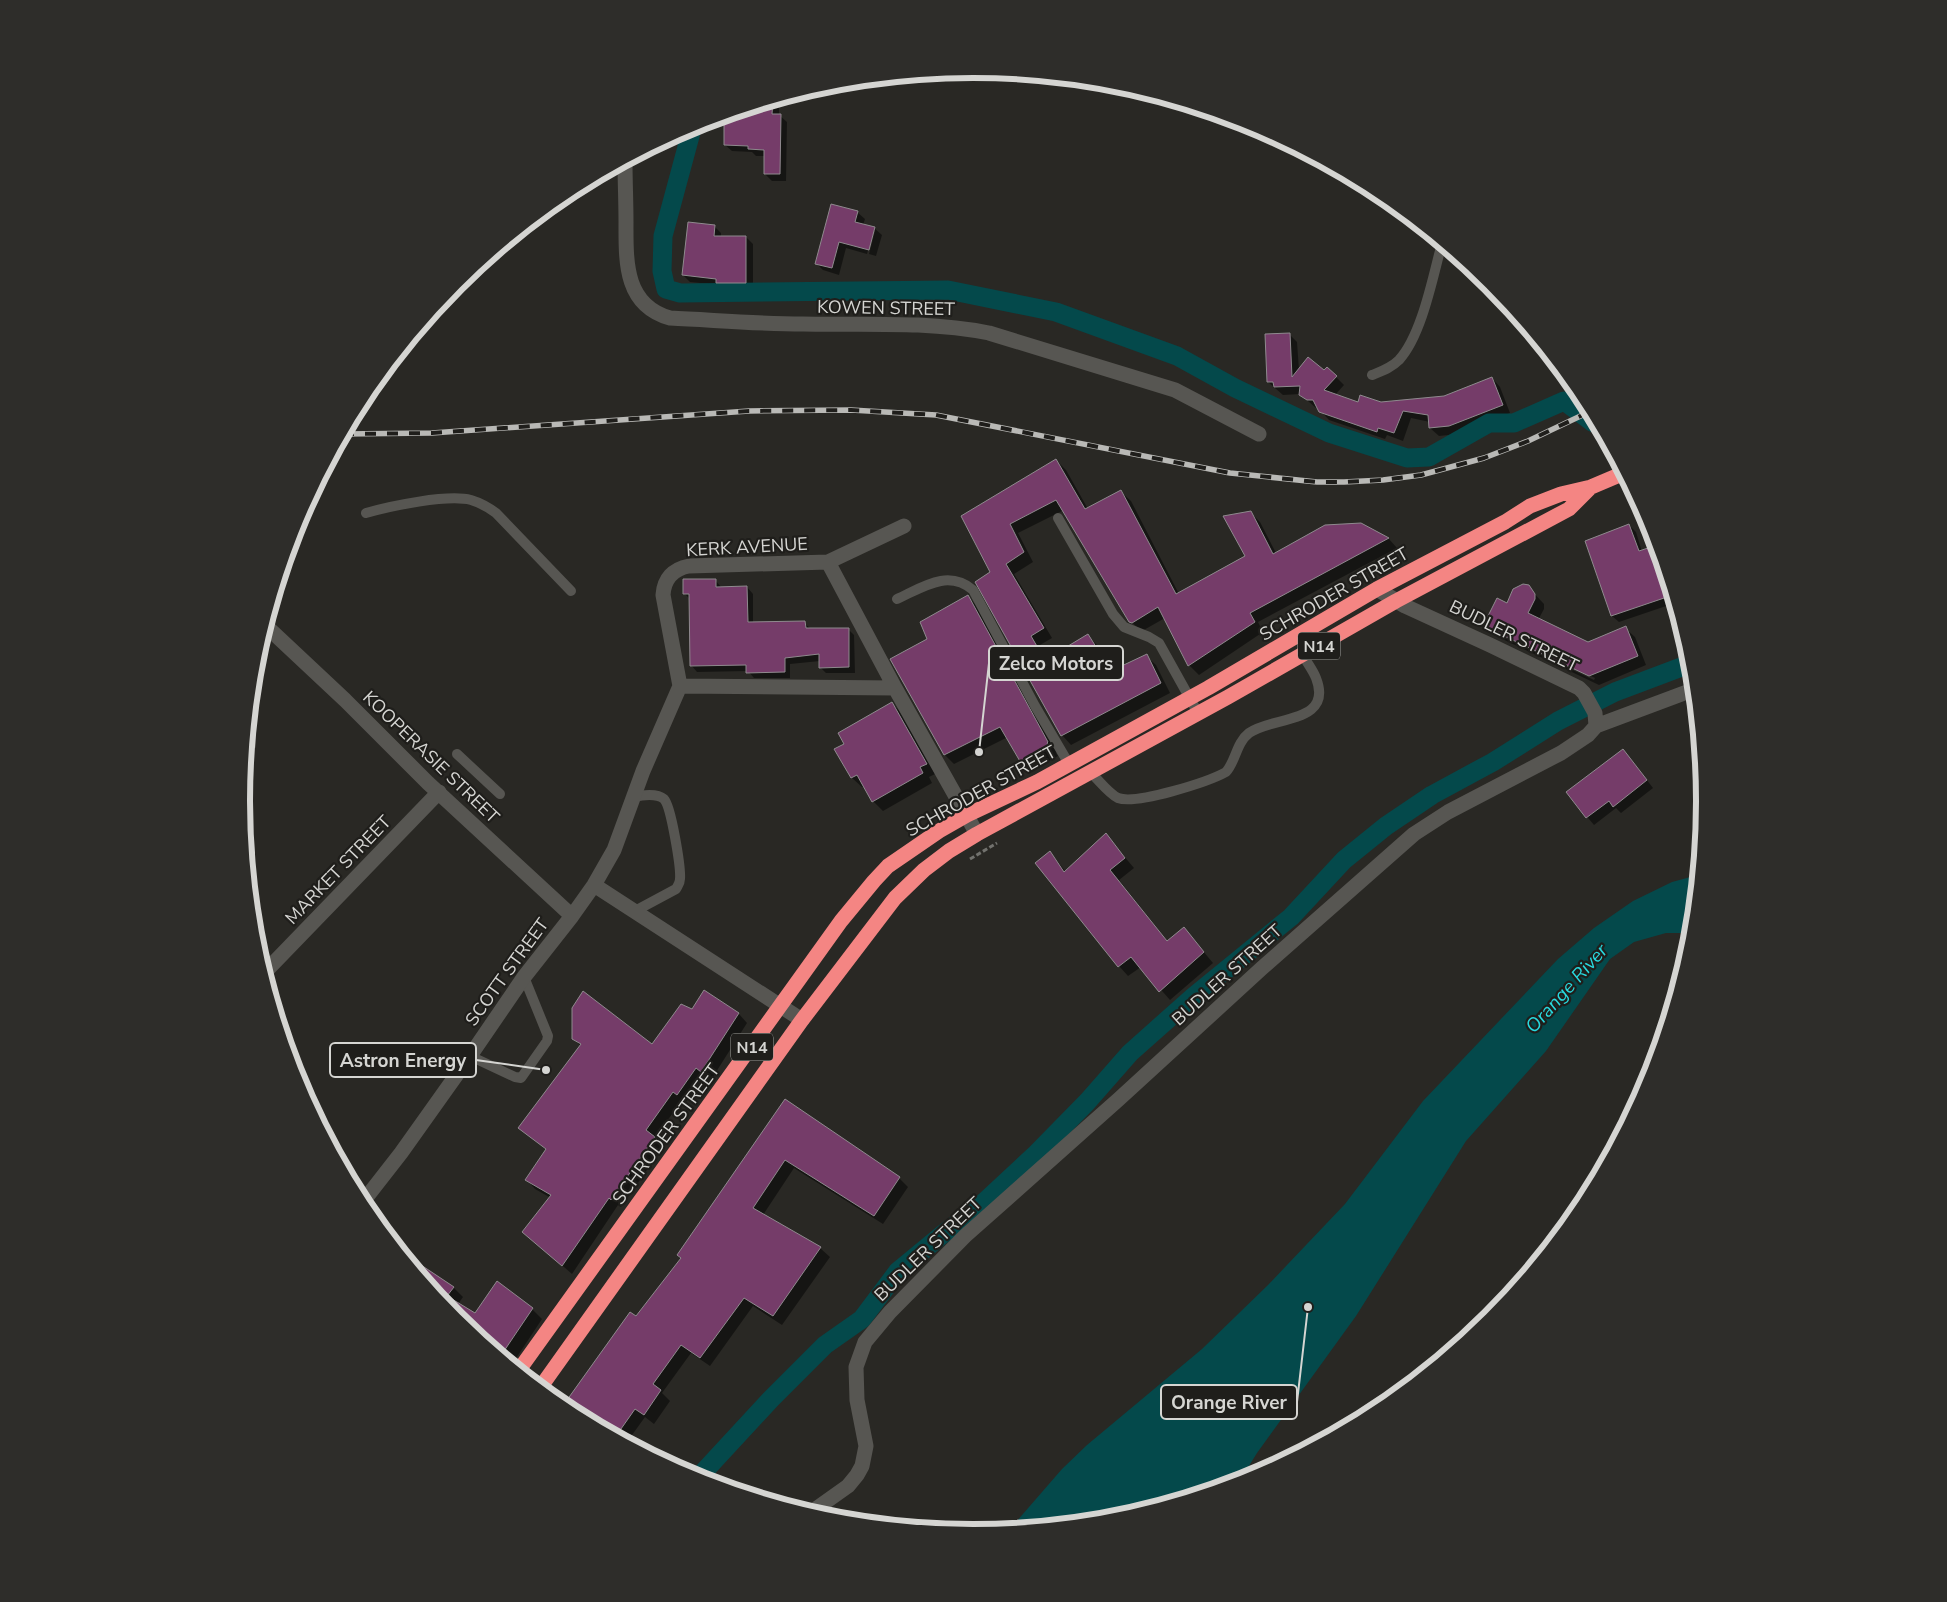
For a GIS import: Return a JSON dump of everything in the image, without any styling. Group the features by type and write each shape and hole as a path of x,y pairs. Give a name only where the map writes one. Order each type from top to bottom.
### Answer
{"highway":[{"name":"SCHRODER STREET","path":"522,1366 841,921 874,881 902,856 967,816 1003,799 1190,698 1377,589 1505,522 1530,506 1561,494 1591,488 1619,475"},
{"name":"SCHRODER STREET","path":"544,1383 802,1020 904,888 914,878 942,856 977,834 1198,713 1396,601 1569,508 1591,488"}],"street":[{"name":"KOWEN STREET","path":"625,167 626,259 630,278 645,306 659,315 670,318 800,324 924,324 989,333 1175,390 1259,434"},
{"name":"KERK AVENUE","path":"680,686 663,595 666,581 675,570 689,566 828,562 904,526"},
{"path":"828,562 895,688 977,834"},
{"name":"BUDLER STREET","path":"818,1508 848,1486 862,1466 866,1446 856,1400 856,1366 865,1342 890,1312 966,1236 1262,968 1414,834 1448,812 1561,753 1588,736 1596,726 1594,710 1584,693 1568,682 1396,601 1377,589"},
{"name":"KOOPERASIE STREET","path":"271,631 572,916"},
{"path":"802,1020 594,885 614,850 680,686 895,688"},
{"path":"1596,726 1688,691"},
{"name":"MARKET STREET","path":"270,967 439,792"},
{"name":"SCOTT STREET","path":"368,1196 401,1153 524,977 594,885"}],"lane":[{"path":"1372,375 1391,367 1398,360 1417,330 1440,248"},
{"path":"366,513 389,506 453,498 480,503 501,518 571,592"},
{"path":"1058,518 1113,614 1124,626 1158,643 1198,713"},
{"path":"896,599 943,580 959,582 973,590 1035,706 1069,764"},
{"path":"1090,772 1113,795 1119,798 1134,800 1148,798 1226,772 1242,741 1248,734 1304,714 1316,706 1318,699 1317,680 1303,654"},
{"path":"457,754 500,794"},
{"path":"634,797 660,797 667,804 676,844 680,877 676,889 635,911"},
{"path":"470,1056 521,1078 547,1041 547,1034 524,977"}],"path":[{"path":"967,861 1001,842"}],"water":[{"path":"1693,876 1685,933 1666,933 1634,942 1610,959 1546,1051 1466,1141 1356,1316 1246,1470 1206,1486 1161,1500 1115,1511 1015,1523 1062,1469 1087,1445 1202,1349 1268,1285 1345,1204 1423,1101 1558,959 1594,928 1633,901 1672,882"}],"building":[{"path":"773,106 772,114 781,114 780,174 764,174 764,150 748,149 748,146 724,145 724,123"},
{"path":"831,204 858,211 855,222 875,227 869,250 839,242 832,268 815,264"},
{"path":"688,222 715,225 714,236 746,236 746,283 716,283 716,279 682,275"},
{"path":"1290,333 1292,377 1308,357 1324,370 1327,367 1337,376 1324,390 1358,402 1360,395 1381,402 1444,396 1492,377 1503,405 1449,426 1429,428 1428,415 1403,411 1394,433 1378,428 1377,432 1319,412 1313,400 1307,400 1299,395 1300,386 1274,387 1273,382 1267,382 1265,334"},
{"path":"1056,459 1085,509 1121,490 1176,594 1245,556 1223,516 1251,511 1273,554 1325,525 1361,523 1389,538 1250,613 1255,622 1188,666 1158,607 1132,623 1129,622 1056,500 1010,524 1024,552 1006,564 1044,628 1031,636 1045,660 1088,634 1111,671 1147,654 1161,683 1061,736 975,582 990,572 961,516"},
{"path":"1629,524 1639,551 1651,547 1667,597 1611,616 1585,541"},
{"path":"683,579 716,579 716,587 747,586 748,622 805,621 806,628 849,628 849,667 819,668 819,654 785,658 785,672 746,673 746,665 690,666 689,594 683,594"},
{"path":"1523,584 1529,585 1535,594 1535,599 1528,613 1588,642 1626,626 1638,656 1589,676 1483,626 1497,598 1507,603 1513,589"},
{"path":"968,595 1048,742 1049,747 1021,763 1000,727 944,755 890,659 927,639 920,622"},
{"path":"892,702 927,764 920,767 923,773 872,802 857,775 851,778 834,749 844,744 838,733"},
{"path":"1623,749 1647,780 1613,807 1609,801 1586,818 1566,792"},
{"path":"1106,833 1125,858 1110,870 1167,941 1184,927 1204,952 1159,992 1131,957 1118,967 1035,863 1050,851 1064,872"},
{"path":"704,990 739,1013 701,1072 696,1068 677,1095 673,1092 646,1130 655,1137 611,1200 609,1198 562,1266 522,1232 551,1195 525,1180 546,1149 518,1128 581,1044 572,1039 572,1008 583,991 652,1044 681,1004 692,1009"},
{"path":"785,1099 900,1177 874,1216 785,1160 753,1208 821,1247 773,1316 744,1298 700,1358 681,1345 653,1384 661,1390 644,1415 635,1409 619,1432 567,1400 630,1312 636,1316 681,1258 677,1255"},
{"path":"418,1263 454,1287 447,1296 475,1313 497,1281 533,1308 504,1351 462,1313"}],"waterway":[{"path":"690,136 663,236 662,271 666,289 680,293 948,290 1056,312 1177,356 1235,388 1329,433 1407,458 1429,457 1489,423 1514,423 1564,401 1587,418"},
{"path":"704,1472 771,1399 825,1345 862,1319 898,1271 979,1207 1036,1154 1087,1102 1130,1053 1194,996 1291,917 1344,860 1386,826 1432,795 1493,762 1558,721 1615,692 1684,666"}],"railway":[{"path":"350,434 432,433 749,411 851,410 936,415 1230,473 1317,482 1344,482 1383,480 1421,475 1484,458 1528,441 1584,414"}],"place":[{"name":"Zelco Motors","path":"979,752"},
{"name":"Astron Energy","path":"546,1070"},
{"name":"Orange River","path":"1308,1307"}]}
